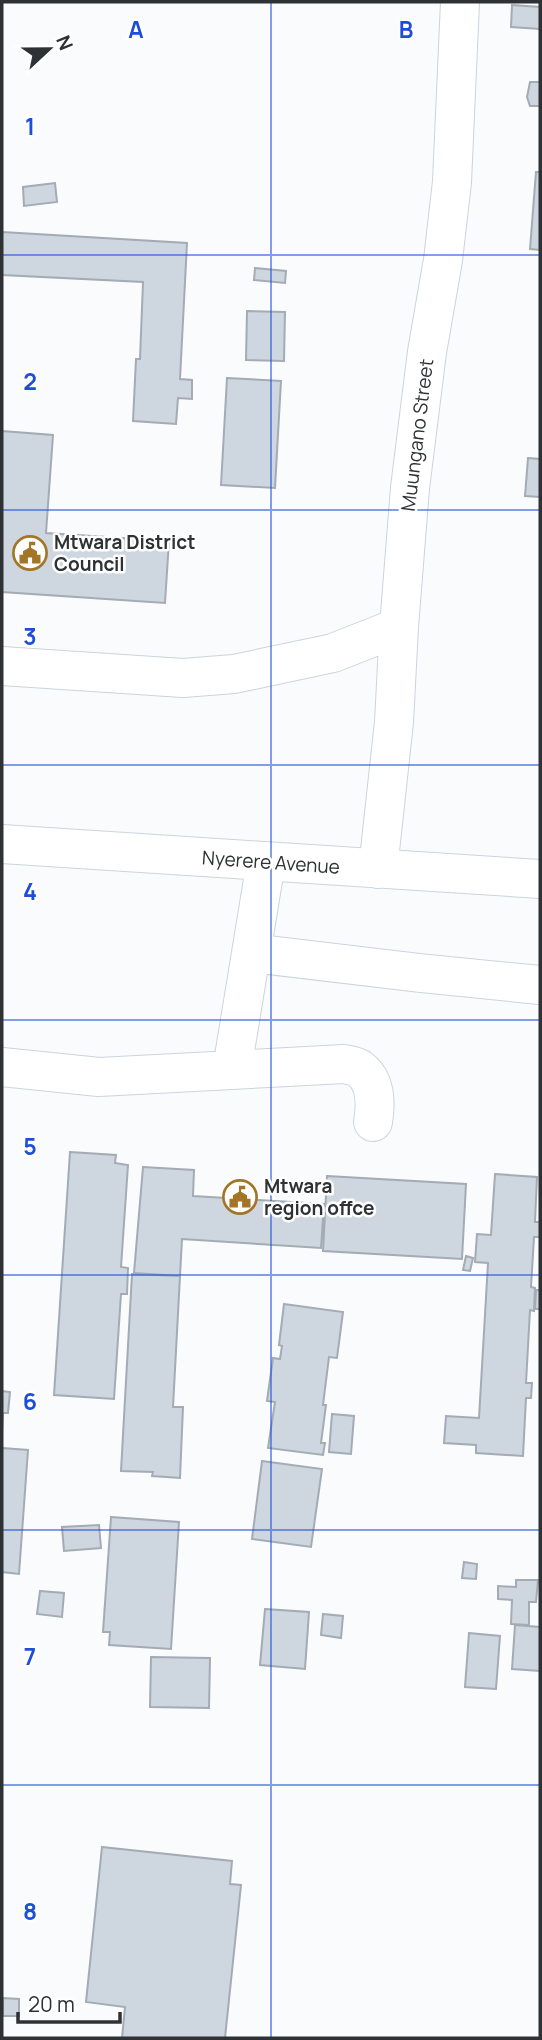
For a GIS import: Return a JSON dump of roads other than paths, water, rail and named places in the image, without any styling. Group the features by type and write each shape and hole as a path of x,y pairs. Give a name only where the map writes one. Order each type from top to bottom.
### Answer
{"street":[{"name":"Muungano Street","path":"378,869 394,722 398,626 412,474 452,182 460,2"},
{"path":"2,666 183,678 234,674 333,653 398,626"},
{"name":"Nyerere Avenue","path":"2,844 540,879"},
{"path":"232,1069 266,862"},
{"path":"252,953 420,974 540,985"},
{"path":"2,1067 99,1077 344,1064 360,1069 371,1085 376,1102 373,1122"}],"place":[{"name":"Mtwara District Council","path":"30,553"},
{"name":"Mtwara region offce","path":"240,1197"}]}
